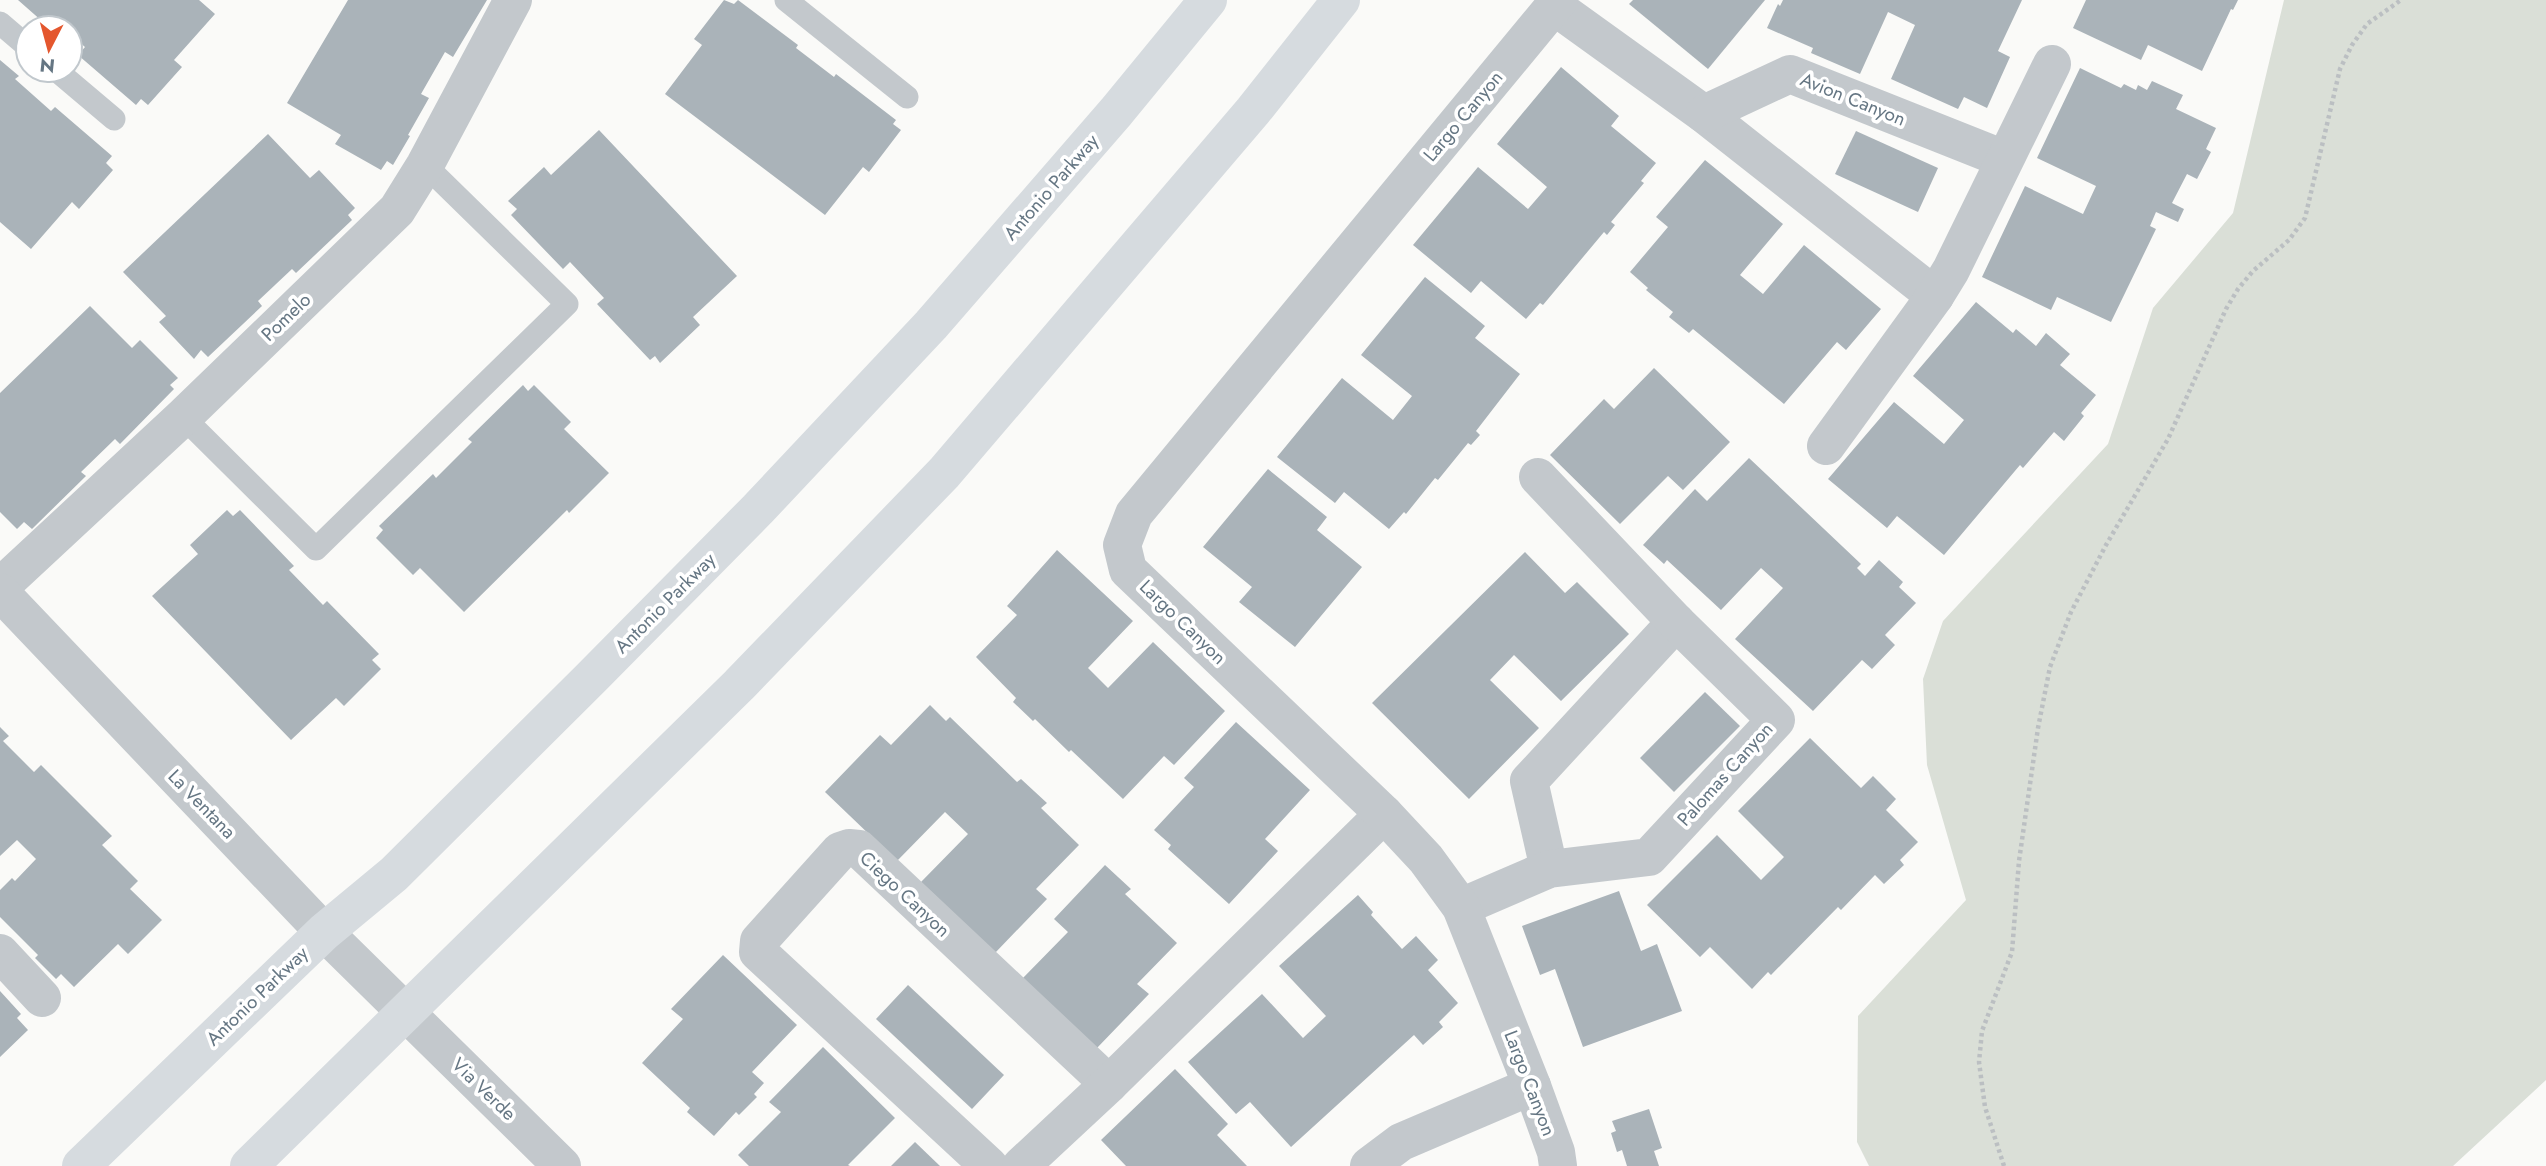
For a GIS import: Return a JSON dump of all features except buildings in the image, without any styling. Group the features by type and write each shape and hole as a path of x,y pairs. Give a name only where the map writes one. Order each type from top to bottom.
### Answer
{"main road":[{"name":"Antonio Parkway","path":"81,1166 324,932 394,874 758,509 931,325 1116,112 1208,0"},
{"path":"249,1166 739,685 944,473 1244,121 1341,0"}],"street":[{"name":"Pomelo","path":"0,590 397,210 425,165 513,0"},
{"path":"1557,3 1704,114 1935,296"},
{"name":"Largo Canyon","path":"1557,3 1134,514 1122,545 1128,570 1384,814 1426,859 1461,907 1532,1086 1556,1152 1558,1166"},
{"path":"1826,446 1951,270 2052,64"},
{"name":"Avion Canyon","path":"1704,114 1790,74 2004,159"},
{"name":"Palomas Canyon","path":"1461,907 1549,869 1649,857 1776,720 1676,622 1538,477"},
{"name":"La Ventana","path":"0,590 405,1014"},
{"path":"1549,869 1529,781 1676,622"},
{"path":"1021,1166 1109,1084 1384,814"},
{"name":"Ciego Canyon","path":"989,1166 758,951 759,941 840,851 859,849 1109,1084"},
{"path":"0,953 42,998"},
{"name":"Via Verde","path":"405,1014 562,1166"},
{"path":"1369,1166 1401,1142 1532,1086"}],"lane":[{"path":"786,0 907,97"},
{"path":"0,23 14,35"},
{"path":"73,84 114,119"},
{"path":"183,416 316,549 567,303 425,165"}],"path":[{"path":"2004,1166 1985,1107 1979,1062 1982,1031 2012,952 2019,861 2038,728 2050,667 2071,612 2106,545 2168,439 2226,309 2253,271 2289,240 2305,218 2340,68 2352,45 2367,24 2401,0"}],"shaded area":[{"path":"2284,0 2546,0 2546,1080 2453,1166 1869,1166 1857,1142 1858,1016 1966,900 1927,765 1923,679 1943,621 2108,444 2153,308 2233,213"}]}
